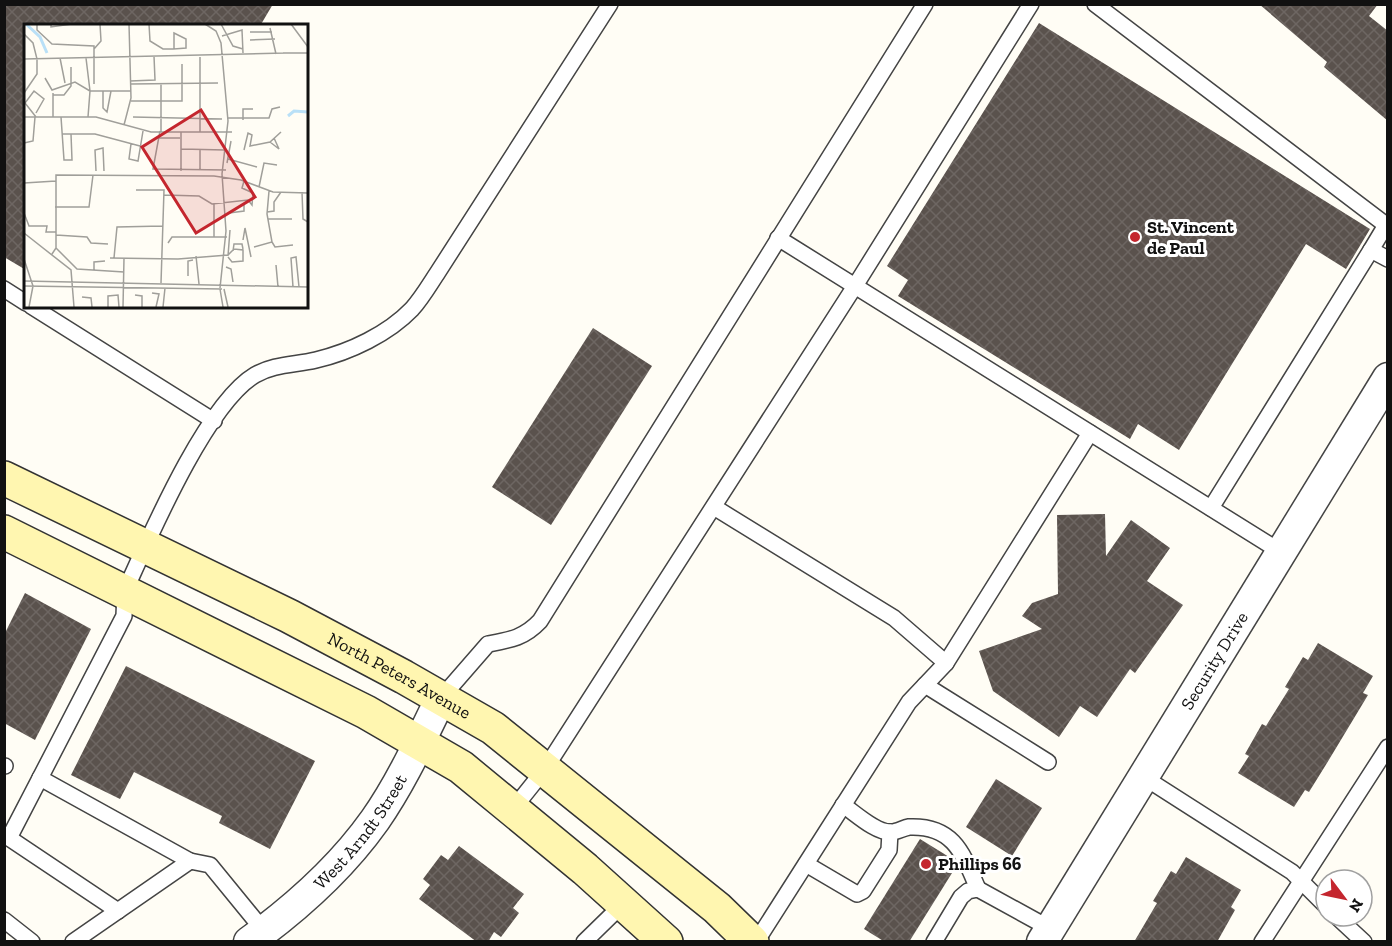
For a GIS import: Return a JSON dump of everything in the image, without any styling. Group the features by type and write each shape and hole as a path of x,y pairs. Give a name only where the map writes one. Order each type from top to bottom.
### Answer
{"main road":[{"name":"North Peters Avenue","path":"4,478 289,616 493,728 717,908 752,942"},
{"path":"4,532 366,712 461,767 624,903 666,942"}],"street":[{"name":"Security Drive","path":"1046,935 1388,378"},
{"name":"West Arndt Street","path":"256,936 299,903 335,868 376,819 441,699"}],"lane":[{"path":"118,911 7,836 40,778 124,616 125,591 189,459 235,392 254,375 278,366 303,363 343,351 388,328 408,312 438,272 610,4"},
{"path":"441,699 488,644 521,637 540,621 925,4"},
{"path":"513,809 545,769 714,507 1031,4"},
{"path":"1095,4 1386,225 1211,508"},
{"path":"778,238 1281,552"},
{"path":"1371,250 1388,259"},
{"path":"4,289 24,302"},
{"path":"34,308 214,421"},
{"path":"756,942 909,702 946,663 1090,433"},
{"path":"714,507 894,618 946,663"},
{"path":"925,685 1048,762"},
{"path":"1262,942 1388,747"},
{"path":"1142,777 1292,872 1314,894"},
{"path":"40,778 190,861 210,865 256,936"},
{"path":"843,805 873,825 890,832 908,827 933,829 946,835 962,852 978,889 1046,935"},
{"path":"806,864 857,894 863,891 889,850 890,832"},
{"path":"73,942 190,861"},
{"path":"934,942 962,897 968,891 978,889"},
{"path":"584,942 624,903"},
{"path":"4,920 32,942"},
{"path":"1349,928 1364,942"}],"building":[{"path":"4,4 273,4 261,24 24,24 24,269 4,257"},
{"path":"1259,4 1378,4 1369,16 1388,31 1388,121 1324,67 1327,62"},
{"name":"St. Vincent de Paul","path":"1039,23 1370,229 1346,269 1306,244 1179,450 1138,424 1130,439 898,296 908,280 887,266"},
{"path":"593,328 652,366 551,525 492,487"},
{"path":"1105,514 1106,556 1131,520 1170,548 1147,581 1183,605 1135,673 1130,669 1097,717 1080,706 1059,737 993,691 979,651 1042,629 1022,616 1032,603 1058,594 1057,515"},
{"path":"25,593 91,629 35,740 4,723 4,635"},
{"path":"1318,643 1373,676 1363,693 1368,695 1327,763 1309,792 1305,790 1294,807 1238,773 1249,756 1245,754 1262,724 1266,726 1289,689 1285,687 1303,657 1308,660"},
{"path":"126,666 315,761 270,849 219,823 222,816 134,772 120,799 71,775"},
{"path":"996,779 1042,808 1012,856 966,827"},
{"path":"920,839 954,860 957,865 909,942 885,942 864,929"},
{"path":"459,846 524,894 513,908 519,913 501,937 494,932 488,942 477,942 419,899 430,885 423,879 441,855 448,860"},
{"path":"1186,857 1241,890 1231,907 1235,910 1217,942 1134,942 1157,903 1153,901 1171,871 1176,874"}],"place":[{"name":"St. Vincent de Paul","path":"1135,237"},
{"name":"Phillips 66","path":"926,864"}]}
